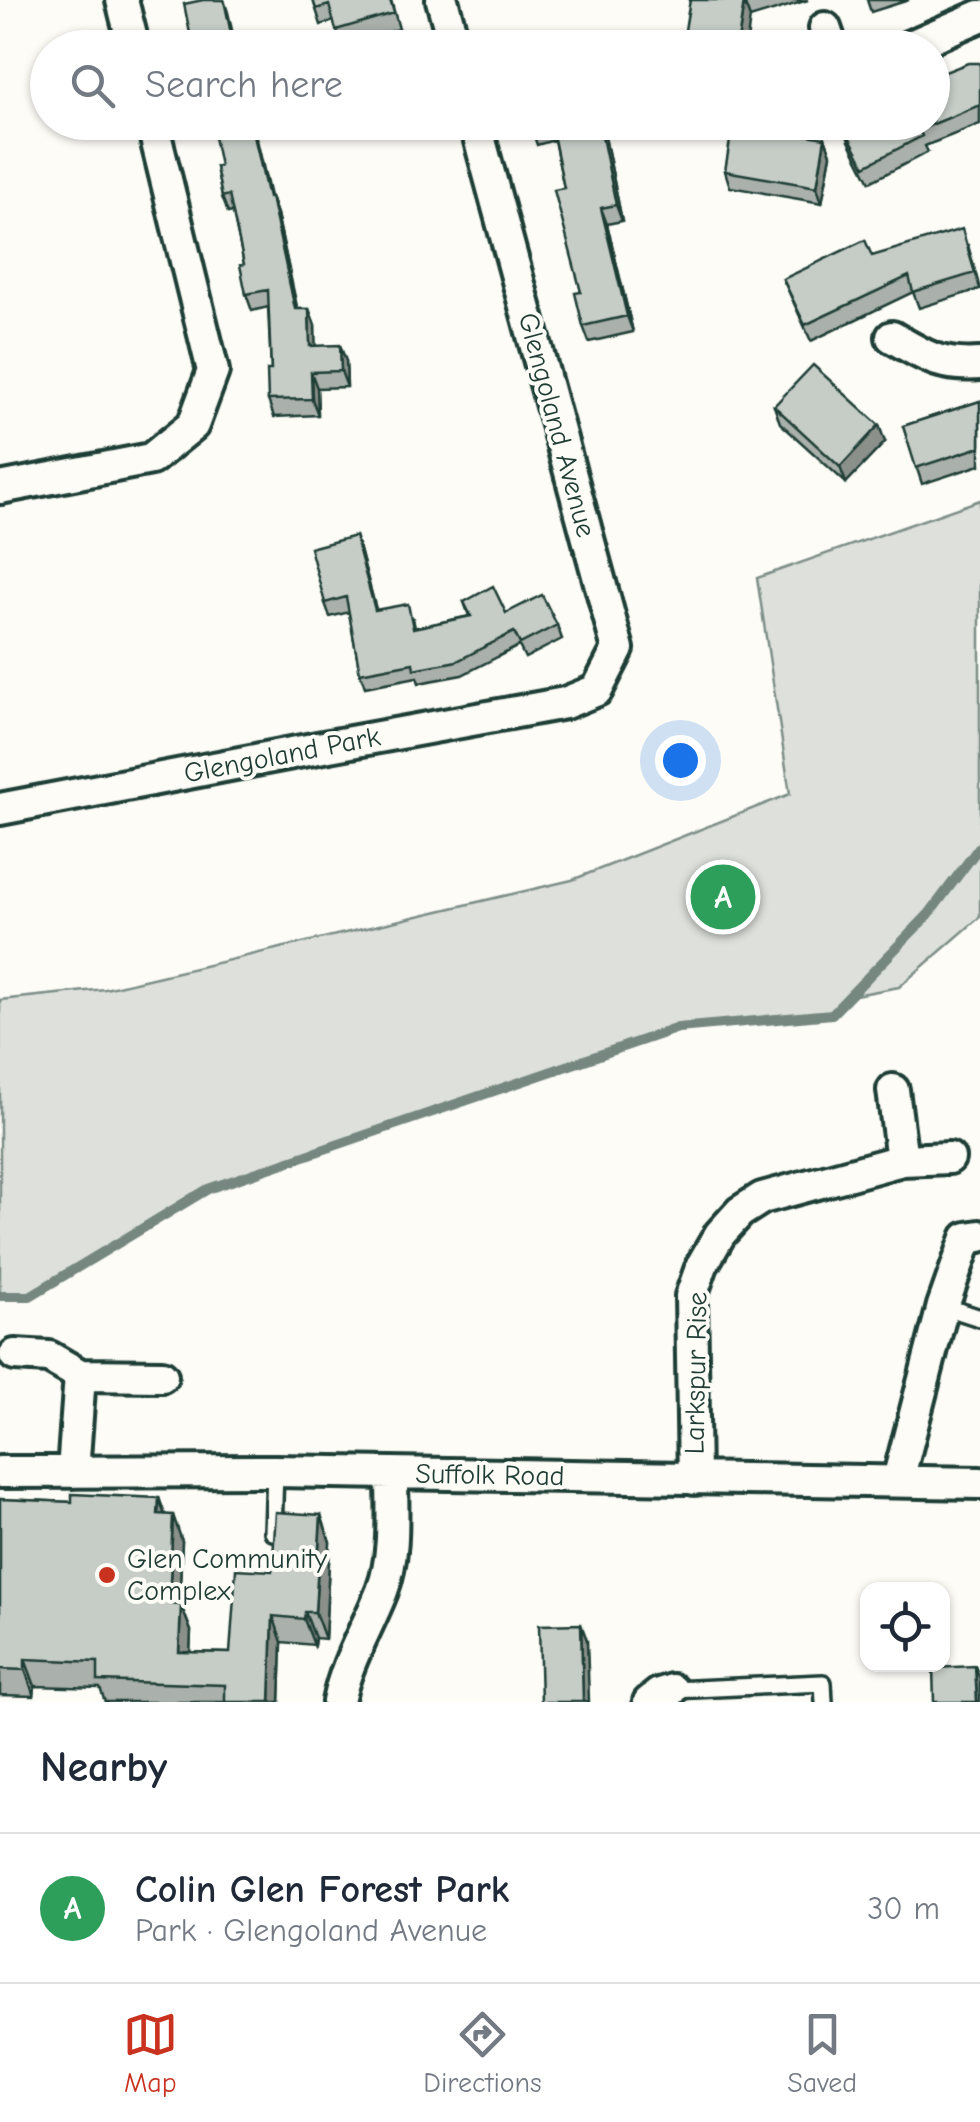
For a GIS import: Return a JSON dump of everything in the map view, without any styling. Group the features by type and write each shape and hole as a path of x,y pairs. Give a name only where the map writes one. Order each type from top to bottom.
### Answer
{"street":[{"path":"122,0 130,30"},
{"path":"442,0 450,30"},
{"path":"948,30 980,16"},
{"path":"0,488 151,460 193,426 213,371 156,140"},
{"name":"Glengoland Avenue","path":"480,140 618,650 597,690 565,703"},
{"path":"892,336 934,361 980,364"},
{"name":"Glengoland Park","path":"0,809 565,703"},
{"path":"894,1090 902,1160"},
{"name":"Larkspur Rise","path":"694,1479 692,1296 702,1264 720,1234 740,1212 762,1198 902,1160 949,1158"},
{"path":"898,1480 944,1306 967,1238 980,1236"},
{"path":"14,1355 49,1356 80,1375 162,1376"},
{"path":"74,1472 80,1375"},
{"name":"Suffolk Road","path":"0,1472 275,1471 980,1483"},
{"path":"338,1702 354,1650 383,1589 392,1553 392,1473"}],"lane":[{"path":"944,1306 980,1318"},
{"path":"273,1532 275,1471"},
{"path":"660,1696 823,1683 824,1702"}],"shaded area":[{"path":"980,500 980,917 899,987 850,996 832,1014 678,1028 192,1194 30,1296 0,1296 0,1000 105,989 572,880 790,794 757,578"}],"building":[{"path":"224,0 230,30 189,30 184,4"},
{"path":"313,0 390,0 394,13 336,30 329,5 316,9"},
{"path":"690,0 750,0 744,2 740,30 685,30"},
{"path":"968,63 980,66 980,105 950,117 950,70"},
{"path":"215,140 255,140 295,309 309,309 310,346 340,345 341,371 311,372 312,399 268,400 268,290 246,294 240,265 244,264 229,195 222,197 216,167 220,166"},
{"path":"554,140 603,140 616,205 601,208 627,316 583,326 575,293 581,292 554,190 564,188"},
{"path":"730,140 825,140 817,187 725,171"},
{"path":"851,140 914,140 865,166"},
{"path":"962,229 975,273 913,292 909,276 805,325 783,279 865,240 872,256"},
{"path":"813,365 879,425 840,467 774,406"},
{"path":"980,401 980,447 916,468 903,426"},
{"path":"355,536 375,610 408,604 413,628 471,616 464,602 493,586 506,613 542,595 557,625 520,644 514,632 457,661 414,669 413,663 360,673 346,597 325,603 310,548"},
{"path":"72,1494 159,1498 158,1514 173,1515 169,1604 181,1605 179,1652 230,1653 236,1569 272,1571 276,1512 321,1515 315,1612 305,1612 304,1619 273,1616 270,1702 225,1702 225,1685 98,1681 98,1662 25,1659 25,1670 0,1669 0,1499 72,1502"},
{"path":"581,1624 583,1702 541,1702 539,1625"},
{"path":"975,1666 977,1702 934,1702 933,1672 950,1672 950,1667"}],"waterway":[{"path":"0,1296 30,1296 208,1189 678,1028 832,1014 929,914 980,846"}],"place":[{"name":"Colin Glen Forest Park","path":"723,897"},
{"name":"Glen Community Complex","path":"107,1575"}]}
